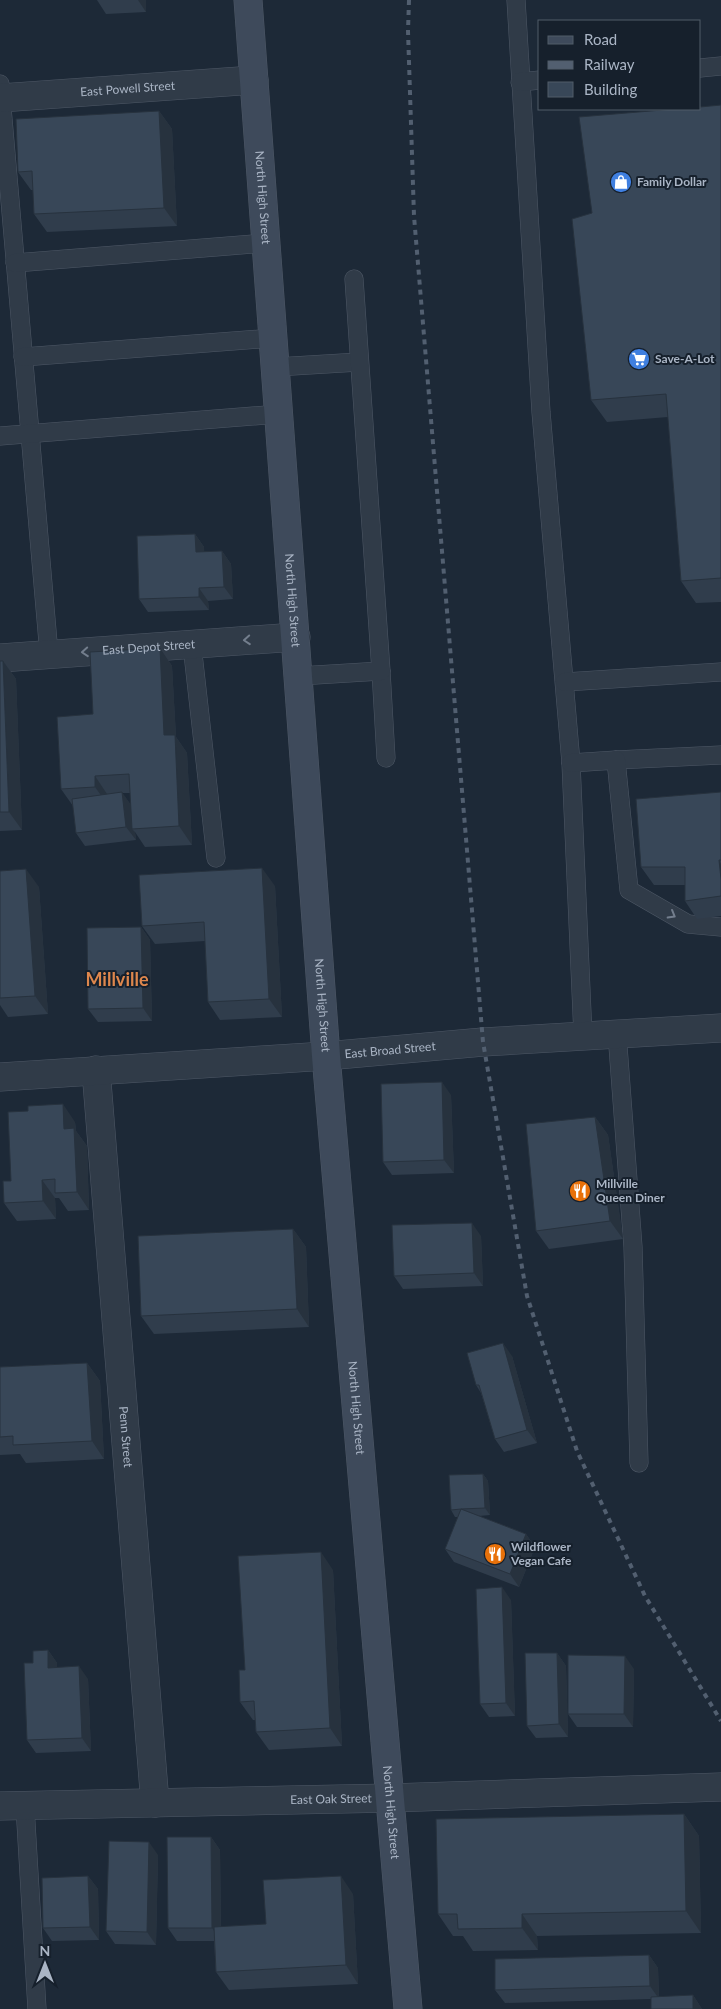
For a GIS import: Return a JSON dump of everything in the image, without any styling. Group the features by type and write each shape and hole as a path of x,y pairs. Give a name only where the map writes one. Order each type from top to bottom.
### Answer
{"street":[{"name":"North High Street","path":"248,0 326,1056 408,2009"},
{"name":"East Powell Street","path":"0,93 254,80"},
{"name":"East Depot Street","path":"0,658 296,637"},
{"name":"East Broad Street","path":"0,1077 326,1056 617,1033 721,1028"},
{"name":"Penn Street","path":"96,1070 154,1803"},
{"name":"East Oak Street","path":"12,1806 391,1798 721,1787"}],"lane":[{"path":"516,0 541,412 571,763 583,1036"},
{"path":"701,68 721,66"},
{"path":"520,82 538,80"},
{"path":"0,93 49,654"},
{"path":"15,263 266,243"},
{"path":"354,279 386,758"},
{"path":"23,357 273,338"},
{"path":"276,367 359,362"},
{"path":"0,436 279,414"},
{"path":"192,645 216,858"},
{"path":"299,676 381,671"},
{"path":"565,682 721,672"},
{"path":"571,763 721,755"},
{"path":"616,760 629,890 688,924 721,927"},
{"path":"617,1033 633,1247 638,1463"},
{"path":"12,1806 37,2009"}],"building":[{"path":"721,105 721,578 681,581 666,394 591,400 572,219 592,213 579,117 662,110 701,110 701,107"},
{"path":"159,111 164,208 34,214 32,171 18,172 16,119"},
{"path":"195,534 196,552 222,551 224,587 199,588 199,597 139,599 137,536"},
{"path":"160,648 164,735 175,735 179,826 132,829 129,774 95,776 95,787 61,789 57,717 93,714 90,652"},
{"path":"0,661 3,661 9,812 0,812"},
{"path":"122,792 126,827 76,833 72,799"},
{"path":"721,792 721,860 719,860 721,896 685,901 685,867 641,867 636,799"},
{"path":"262,868 269,999 208,1002 204,922 142,926 139,875"},
{"path":"26,869 35,996 0,998 0,871"},
{"path":"141,927 143,1008 88,1009 87,928"},
{"path":"442,1082 444,1160 383,1162 381,1084"},
{"path":"63,1104 64,1129 74,1128 77,1192 55,1193 55,1179 42,1180 43,1201 4,1203 3,1181 11,1181 8,1112 28,1111 28,1106"},
{"name":"Millville Queen Diner","path":"595,1117 610,1221 536,1231 526,1124"},
{"path":"472,1223 474,1273 394,1276 392,1225"},
{"path":"293,1229 297,1309 141,1316 138,1236"},
{"path":"503,1343 527,1430 495,1439 479,1385 476,1385 467,1353"},
{"path":"87,1363 92,1441 13,1445 13,1436 0,1437 0,1367"},
{"path":"483,1474 485,1508 451,1510 449,1475"},
{"name":"Wildflower Vegan Cafe","path":"461,1509 526,1534 510,1574 445,1549"},
{"path":"321,1552 330,1728 256,1732 254,1701 240,1702 239,1670 245,1670 238,1556"},
{"path":"502,1587 506,1703 480,1704 476,1589"},
{"path":"48,1650 48,1668 79,1666 82,1738 27,1740 24,1663 33,1663 33,1651"},
{"path":"525,1653 557,1653 559,1724 527,1726"},
{"path":"568,1655 625,1656 624,1714 568,1714"},
{"path":"684,1814 686,1911 522,1914 522,1928 458,1929 457,1914 438,1914 436,1819"},
{"path":"167,1837 211,1837 212,1928 168,1928"},
{"path":"109,1841 149,1842 147,1932 106,1931"},
{"path":"88,1876 90,1927 43,1928 42,1878"},
{"path":"341,1876 346,1965 216,1972 214,1927 266,1924 263,1880"},
{"path":"649,1955 650,1986 495,1990 495,1959"},
{"path":"693,1995 693,2009 651,2009 651,1997"}],"railway":[{"path":"409,0 408,31 414,216 483,1042 527,1296 577,1451 645,1596 721,1721"}],"place":[{"name":"Family Dollar","path":"621,182"},
{"name":"Save-A-Lot","path":"639,359"},
{"name":"Millville Queen Diner","path":"580,1191"},
{"name":"Wildflower Vegan Cafe","path":"495,1554"}],"district":[{"name":"Millville","path":"117,980"}]}
